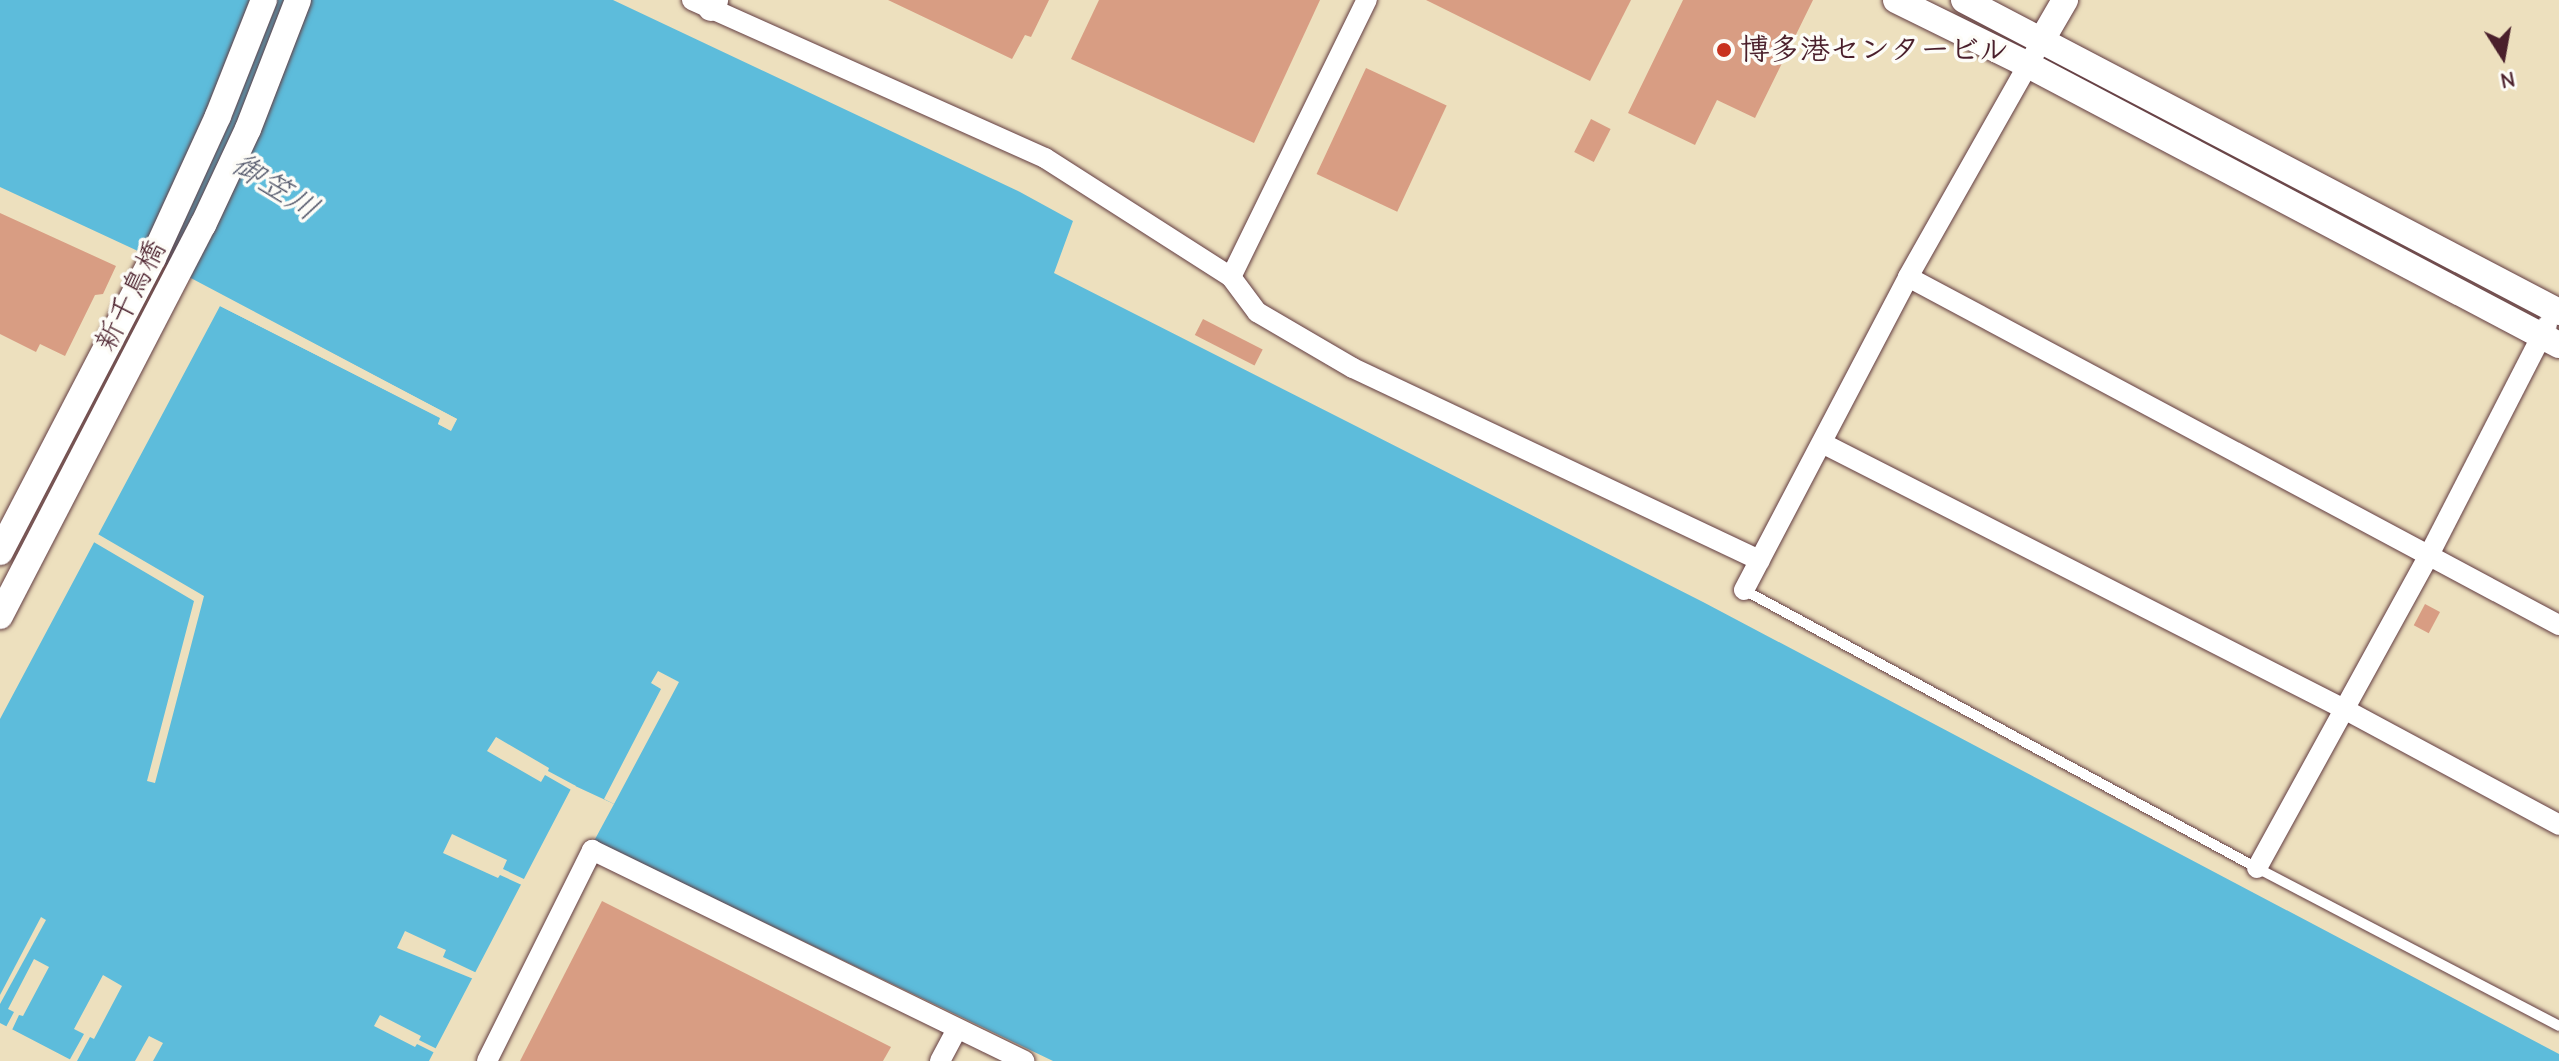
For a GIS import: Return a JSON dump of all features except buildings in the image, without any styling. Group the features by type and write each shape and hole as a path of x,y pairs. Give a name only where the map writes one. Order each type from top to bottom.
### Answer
{"street":[{"name":"新千鳥橋","path":"0,552 153,258 218,116 264,0"},
{"name":"新千鳥橋","path":"1,615 203,225 248,129 298,0"},
{"path":"1231,277 1367,0"},
{"path":"1896,0 2030,66 2550,340"},
{"path":"1964,0 2043,38 2557,310 2550,340 2257,868"},
{"path":"1744,590 1824,444 1908,277 2065,0"},
{"path":"706,3 1045,158 1231,277 1257,312 1353,368 1760,560"},
{"path":"1908,277 2430,553 2559,625"},
{"path":"1824,444 2344,709 2559,825"},
{"path":"487,1061 592,850 1024,1061"},
{"path":"940,1061 957,1029"}],"lane":[{"path":"1744,590 2257,868 2559,1026"}],"water":[{"name":"御笠川","path":"0,0 613,0 1020,192 1073,221 1054,273 1703,602 2559,1054 2559,1061 1053,1061 594,841 614,804 573,785 429,1061 73,1061 0,1023 0,719 220,306 441,418 438,424 450,430 457,419 153,258 0,187"}],"pier":[{"path":"223,296 457,419 451,431 438,424 440,418 220,306 222,302 360,373 222,300"},
{"path":"96,533 204,596 155,783 147,781 194,601 92,541"},
{"path":"658,671 679,682 614,804 604,799 661,689 651,683"},
{"path":"496,737 576,786 573,791 545,775 541,782 487,751"},
{"path":"452,834 507,860 503,869 526,880 524,886 500,875 498,878 443,853"},
{"path":"41,917 46,920 0,1004 0,995"},
{"path":"405,931 446,950 443,957 479,974 476,980 397,948"},
{"path":"34,959 49,967 12,1030 6,1027 14,1012 8,1009"},
{"path":"103,975 122,986 94,1039 90,1037 77,1061 69,1061 84,1034 74,1029"},
{"path":"380,1015 421,1036 419,1040 437,1049 435,1053 417,1044 415,1047 374,1026"},
{"path":"149,1036 163,1043 153,1061 135,1061"}],"place":[{"name":"博多港センタービル","path":"1724,50"}]}
